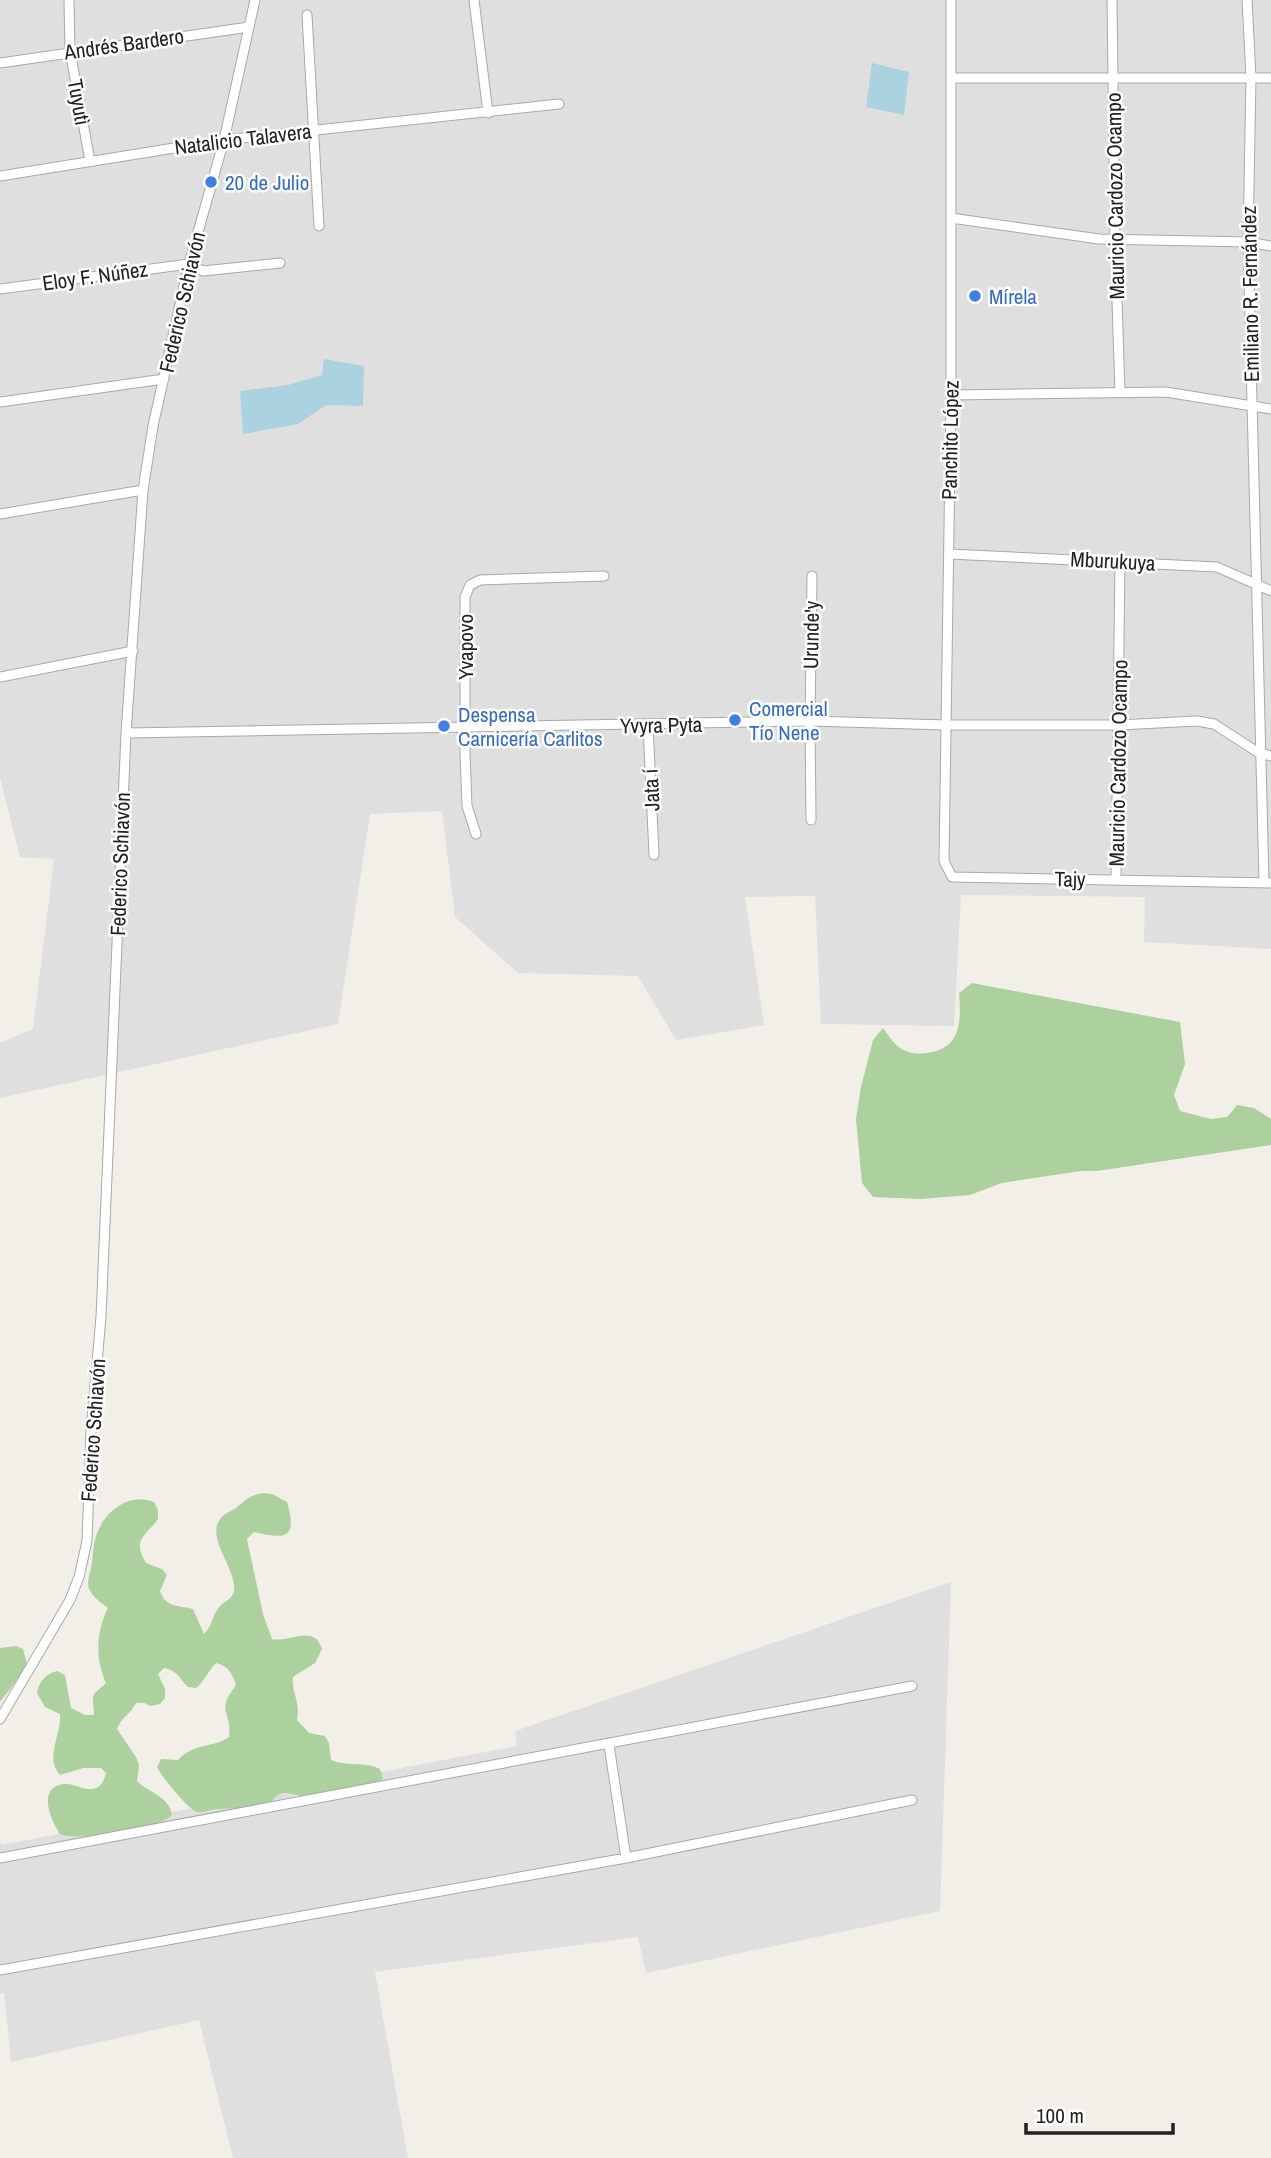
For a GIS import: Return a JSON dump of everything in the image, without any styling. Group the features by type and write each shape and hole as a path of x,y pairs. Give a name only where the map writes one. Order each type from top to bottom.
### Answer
{"street":[{"name":"Tuyutì","path":"69,0 70,51 90,161"},
{"name":"Federico Schiavón","path":"0,1718 70,1600 79,1577 87,1541 91,1430 101,1303 126,733 143,490 153,426 189,264 224,140 255,0"},
{"path":"474,0 488,113"},
{"name":"Panchito López","path":"951,0 951,395 944,860 952,877"},
{"name":"Mauricio Cardozo Ocampo","path":"1112,0 1120,392"},
{"name":"Emiliano R. Fernández","path":"1247,0 1251,77 1248,242 1258,586 1259,753 1267,882"},
{"path":"307,15 319,226"},
{"name":"Andrés Bardero","path":"0,63 249,27"},
{"path":"952,78 1271,78"},
{"name":"Natalicio Talavera","path":"0,176 224,140 559,104"},
{"path":"951,218 1115,240 1248,242 1271,246"},
{"name":"Eloy F. Núñez","path":"0,289 189,264 203,271 280,263"},
{"path":"0,402 164,379"},
{"path":"951,395 1166,392 1271,409"},
{"path":"0,514 143,490"},
{"name":"Mburukuya","path":"949,554 1217,567 1271,592"},
{"name":"Mauricio Cardozo Ocampo","path":"1116,880 1120,561"},
{"name":"Yvapovo","path":"476,834 467,806 465,597 470,585 480,580 604,576"},
{"name":"Urunde'y","path":"811,820 812,576"},
{"path":"0,677 133,652"},
{"name":"Yvyra Pyta","path":"126,733 810,721 946,725 1119,725 1197,721 1214,724 1259,753 1271,756"},
{"name":"Jata í","path":"648,725 654,855"},
{"name":"Tajy","path":"952,877 1267,882"},
{"path":"0,1858 912,1686"},
{"path":"609,1745 626,1858"},
{"path":"0,1969 626,1858 912,1800"}],"shaded area":[{"path":"0,0 1271,0 1271,949 1144,942 1145,897 961,895 954,1026 821,1024 815,896 745,897 764,1025 676,1040 638,976 518,973 455,917 442,811 370,814 338,1024 0,1098 0,1043 33,1029 54,859 20,857 0,778"},
{"path":"951,1582 940,1911 646,1973 638,1937 375,1972 408,2158 233,2158 199,2020 11,2062 4,1993 0,1993 0,1837 1,1845 517,1746 515,1731"}],"green space":[{"path":"972,983 1180,1022 1185,1064 1174,1095 1180,1111 1211,1119 1227,1117 1237,1105 1254,1108 1271,1119 1271,1145 1002,1183 970,1195 921,1199 873,1197 862,1183 856,1119 873,1040 883,1028 896,1045 912,1053 943,1048 952,1041 957,1030 960,1017 959,993"},
{"path":"264,1493 287,1502 291,1524 290,1530 281,1536 254,1532 247,1539 263,1614 272,1639 307,1635 318,1641 322,1649 315,1663 293,1677 298,1708 297,1720 309,1733 325,1736 329,1743 331,1760 380,1769 383,1778 372,1789 337,1798 316,1800 283,1793 273,1799 270,1807 225,1808 202,1812 193,1810 157,1767 161,1759 178,1760 191,1750 229,1737 225,1707 236,1685 229,1671 216,1663 196,1688 188,1687 175,1673 164,1668 158,1674 165,1689 165,1698 160,1704 151,1706 136,1703 117,1729 136,1757 139,1765 137,1781 163,1799 172,1815 151,1825 118,1833 83,1836 60,1834 48,1805 50,1791 55,1786 64,1784 95,1788 102,1784 106,1773 101,1768 83,1768 60,1775 55,1768 53,1754 60,1714 45,1707 37,1693 44,1679 57,1671 65,1675 71,1708 85,1715 94,1715 93,1696 106,1683 98,1645 108,1608 93,1595 88,1582 94,1543 100,1527 111,1512 126,1502 154,1502 158,1519 140,1543 142,1555 146,1563 162,1569 167,1575 160,1591 166,1600 173,1605 193,1609 204,1634 217,1609 231,1597 234,1590 231,1572 218,1542 217,1524 223,1516 246,1500"},
{"path":"16,1646 23,1649 27,1664 30,1663 0,1702 0,1648"}],"water":[{"path":"872,63 909,72 904,115 866,107"},
{"path":"324,359 364,366 363,406 326,405 298,424 243,434 240,391 288,385 322,375"}],"place":[{"name":"20 de Julio","path":"211,182"},
{"name":"Mírela","path":"975,296"},
{"name":"Comercial Tío Nene","path":"735,720"},
{"name":"Despensa Carnicería Carlitos","path":"444,726"}]}
